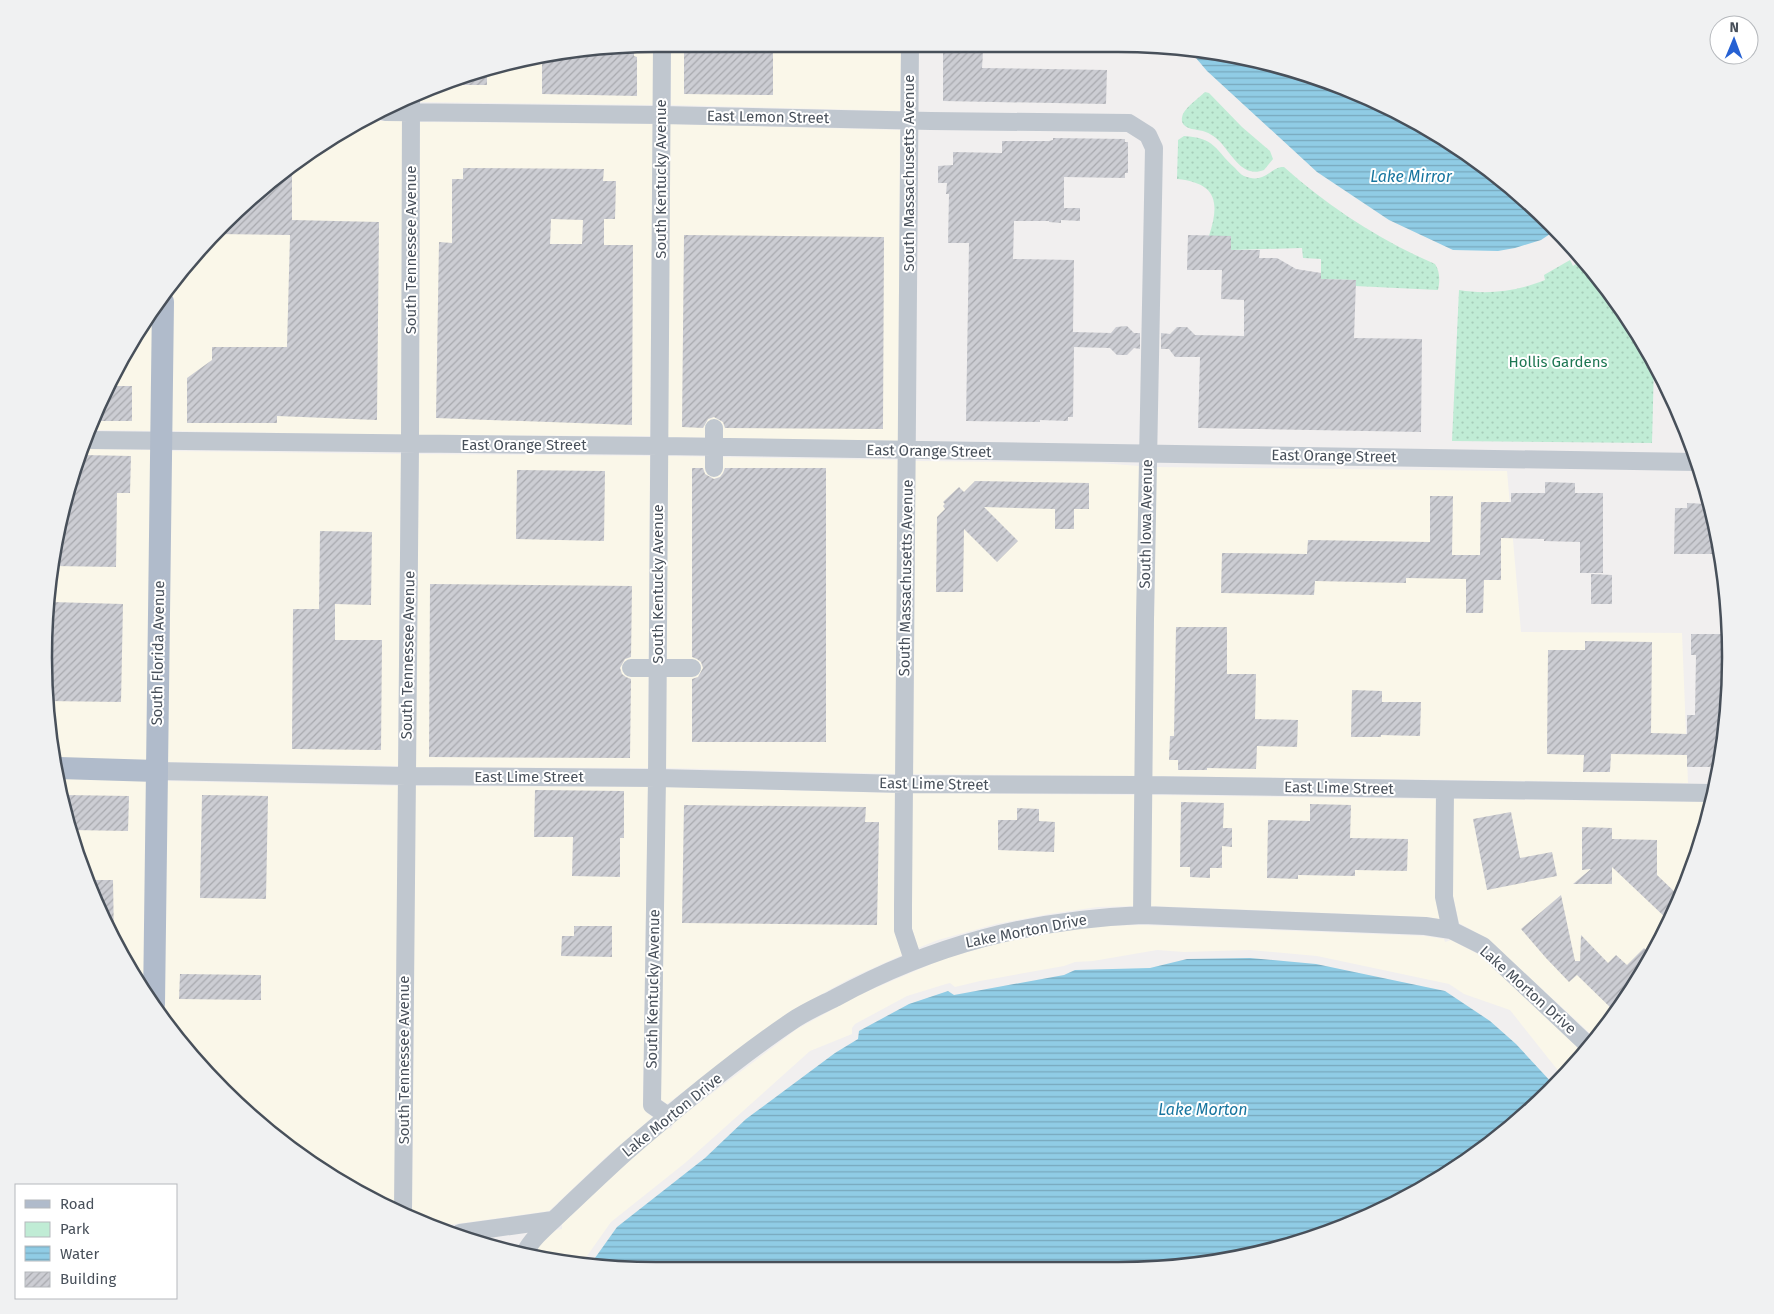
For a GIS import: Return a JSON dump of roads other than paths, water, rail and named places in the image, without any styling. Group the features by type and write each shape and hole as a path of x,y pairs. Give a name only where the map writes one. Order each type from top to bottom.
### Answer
{"main road":[{"name":"South Florida Avenue","path":"154,993 163,309"},
{"path":"63,768 156,771"}],"street":[{"name":"South Kentucky Avenue","path":"662,52 657,778 652,1105 668,1116"},
{"name":"South Massachusetts Avenue","path":"910,52 903,930 913,960"},
{"name":"East Lemon Street","path":"411,106 909,121 1129,122 1148,135"},
{"name":"South Tennessee Avenue","path":"403,1205 411,106"},
{"name":"South Iowa Avenue","path":"1142,915 1154,148 1148,135"},
{"path":"714,428 714,468"},
{"name":"East Orange Street","path":"94,440 659,446 1689,462"},
{"path":"631,668 692,668"},
{"name":"East Lime Street","path":"156,771 406,776 657,778 904,784 1144,785 1706,793"},
{"path":"1445,790 1444,898 1451,930"},
{"name":"Lake Morton Drive","path":"529,1248 536,1237 612,1164 668,1116 793,1020 855,987 913,960 940,950 1015,930 1050,923 1100,917 1142,915 1425,926 1451,930 1483,946 1584,1041"},
{"path":"471,1231 553,1220"}],"water":[{"name":"Lake Mirror","path":"1196,58 1235,64 1273,73 1348,99 1384,115 1419,133 1485,177 1516,203 1549,235 1541,240 1498,251 1453,250 1389,220 1317,172 1207,71"},
{"name":"Lake Morton","path":"1250,958 1316,964 1445,991 1490,1021 1516,1044 1549,1079 1516,1111 1485,1137 1419,1181 1348,1215 1311,1229 1235,1250 1157,1260 1117,1262 657,1262 595,1258 617,1227 705,1158 746,1119 835,1053 858,1039 859,1031 909,1004 948,991 954,995 1064,975 1075,970 1150,968 1187,959"}],"park label":[{"name":"Hollis Gardens","path":"1558,362"}]}
